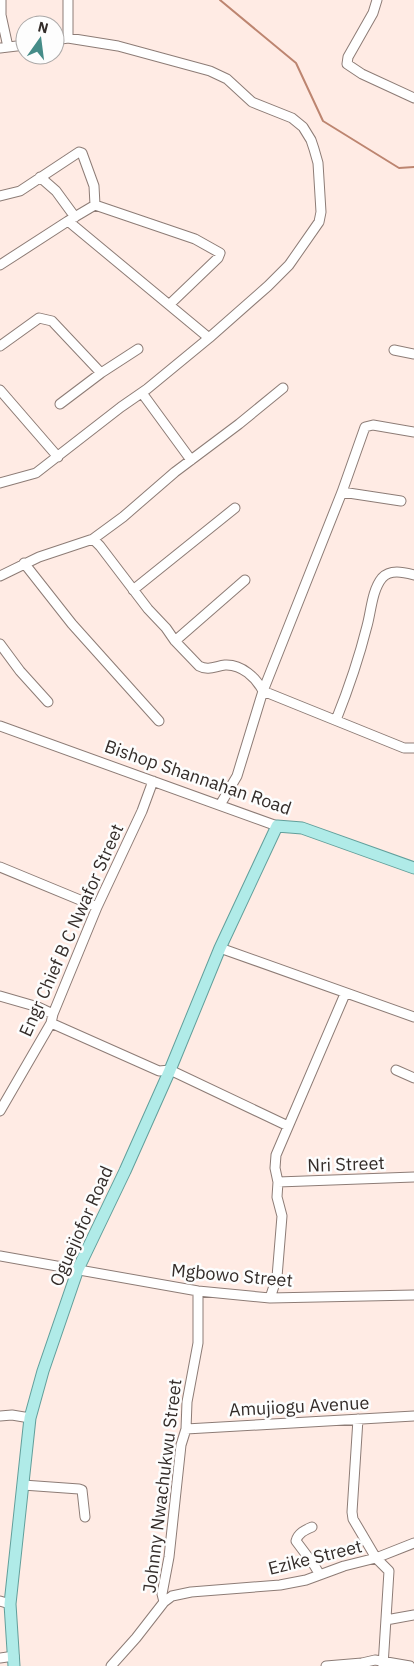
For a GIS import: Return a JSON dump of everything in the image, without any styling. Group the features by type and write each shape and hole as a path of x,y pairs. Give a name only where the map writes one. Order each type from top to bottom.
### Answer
{"main road":[{"name":"Bishop Shannahan Road","path":"277,826 302,828 414,868"},
{"name":"Oguejiofor Road","path":"14,1661 5,1602 23,1486 30,1418 43,1371 78,1269 125,1171 170,1070 220,948 277,826"}],"street":[{"path":"1,0 4,48"},
{"path":"68,0 68,38"},
{"path":"377,0 373,13 348,57 347,64 362,74 414,98"},
{"path":"0,483 36,473 142,393 261,293 289,265 320,222 318,162 311,140 303,127 292,118 252,102 227,79 210,71 118,46 65,38"},
{"path":"0,196 20,191 76,153 82,153 94,186 95,205"},
{"path":"40,177 56,191 71,219 209,338"},
{"path":"0,265 95,205 196,239 220,253 218,258 170,304"},
{"path":"0,346 39,318 46,319 52,321 101,372"},
{"path":"60,404 101,372 138,349"},
{"path":"394,350 414,354"},
{"path":"0,576 24,563 93,539 283,388"},
{"path":"0,390 58,457"},
{"path":"142,393 191,460"},
{"path":"220,805 237,776 263,691 342,492 365,427 373,424 414,432"},
{"path":"342,492 401,501"},
{"path":"133,590 235,508"},
{"path":"93,539 175,641 198,666 203,669 209,669 224,665 241,669 257,681 263,691 404,748 414,748"},
{"path":"24,563 72,624 159,721"},
{"path":"336,720 381,579 387,574 395,572 414,575"},
{"path":"175,641 245,580"},
{"path":"0,644 20,671 48,702"},
{"name":"Bishop Shannahan Road","path":"0,726 153,784 220,805 277,826"},
{"name":"Engr Chief B C Nwafor Street","path":"0,1111 52,1018 97,908 153,784"},
{"path":"0,867 97,908"},
{"path":"220,948 414,1018"},
{"path":"270,1298 277,1277 282,1216 277,1197 276,1155 345,994"},
{"path":"0,996 38,1007 52,1018 159,1071 170,1070 288,1126"},
{"path":"396,1070 414,1078"},
{"name":"Nri Street","path":"278,1182 413,1176"},
{"name":"Mgbowo Street","path":"0,1256 198,1292 270,1298 414,1295"},
{"name":"Johnny Nwachukwu Street","path":"111,1666 164,1602 162,1594 169,1557 174,1497 181,1445 186,1429 187,1402 198,1343 198,1292"},
{"path":"0,1416 12,1415 30,1418"},
{"name":"Amujiogu Avenue","path":"186,1429 414,1416"},
{"path":"358,1419 352,1512 353,1519 376,1558 389,1571 383,1663"},
{"path":"23,1486 82,1490 85,1517"},
{"path":"312,1527 302,1532 296,1541 320,1576"},
{"name":"Ezike Street","path":"164,1602 172,1596 182,1593 280,1585 320,1576 344,1566 376,1558 414,1543"},
{"path":"386,1620 414,1615"},
{"path":"0,1658 14,1661"},
{"path":"326,1666 374,1660 410,1666"}],"waterway":[{"path":"220,0 296,63 323,121 399,168 414,167"}]}
